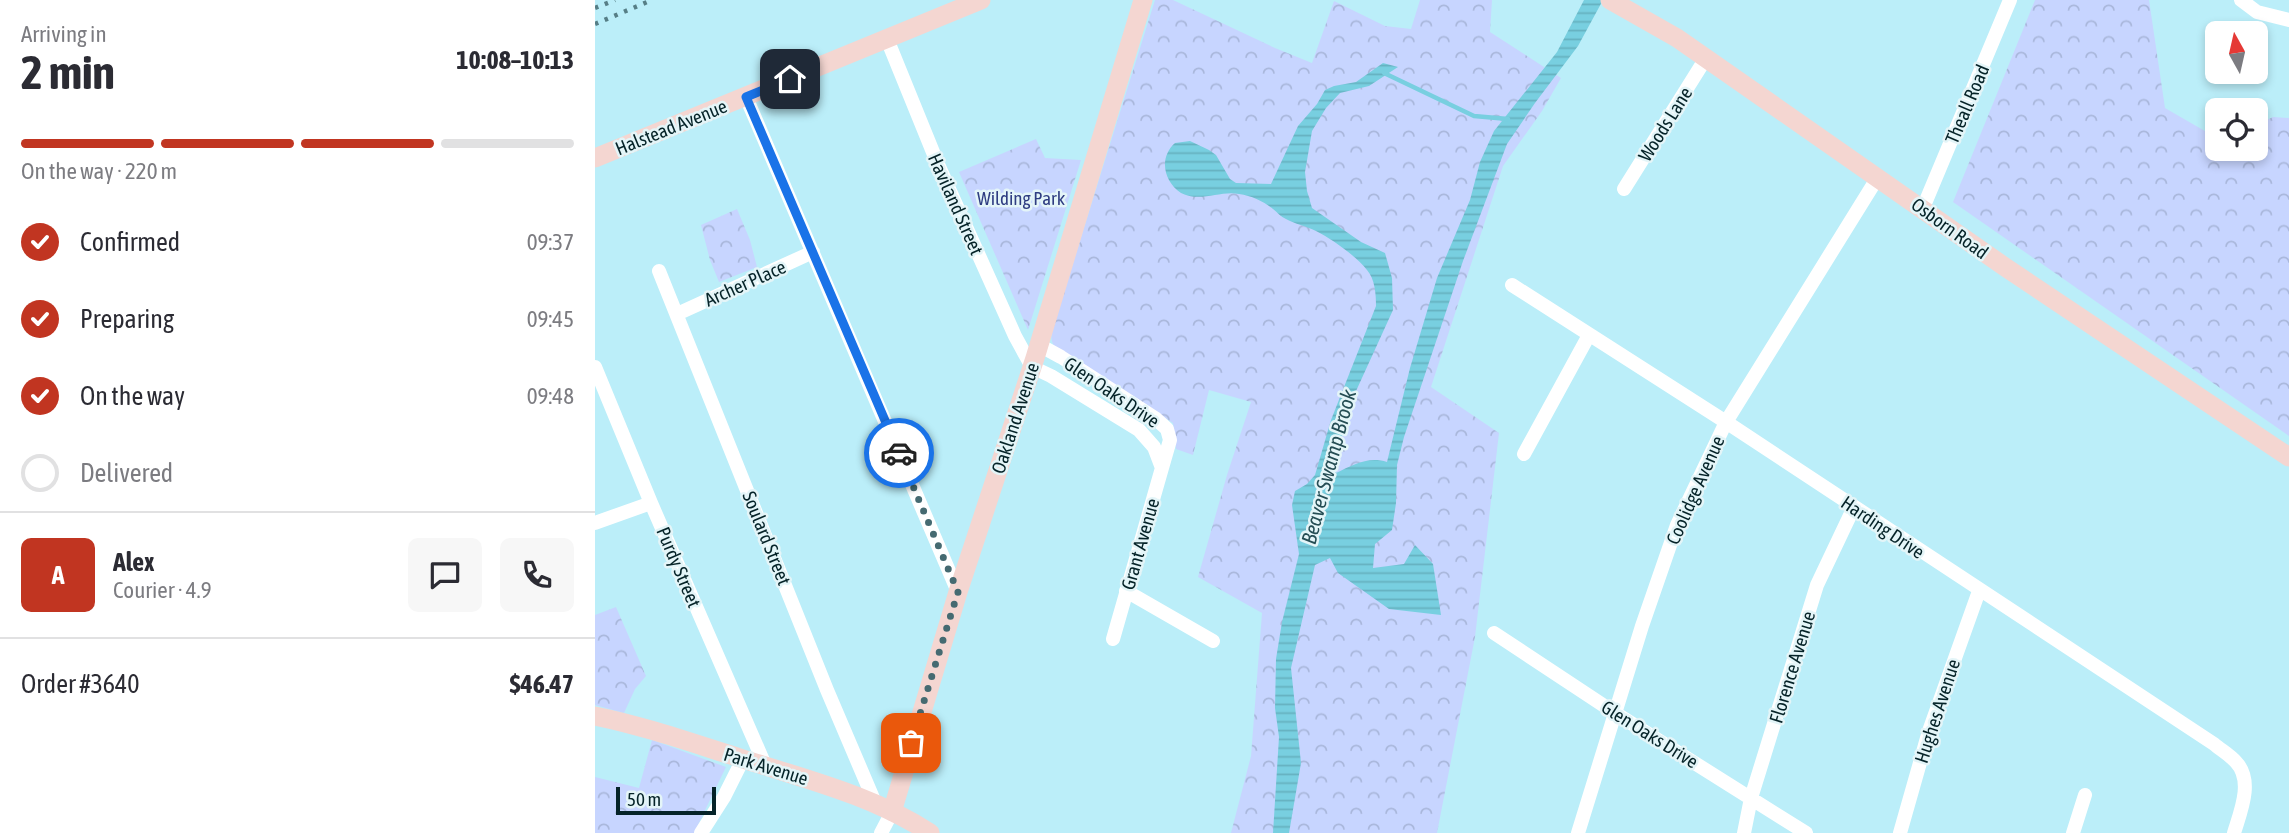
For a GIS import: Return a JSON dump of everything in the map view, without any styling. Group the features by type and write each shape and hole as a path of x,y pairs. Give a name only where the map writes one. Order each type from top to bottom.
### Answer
{"street":[{"name":"Halstead Avenue","path":"595,158 981,0"},
{"name":"Oakland Avenue","path":"881,833 884,809 911,743 1032,368 1143,0"},
{"name":"Theall Road","path":"1923,208 2010,0"},
{"path":"2241,0 2257,12 2289,20"},
{"name":"Osborn Road","path":"1612,1 1659,26 2005,267 2289,457"},
{"name":"Haviland Street","path":"887,39 932,149 1015,336 1032,368"},
{"name":"Woods Lane","path":"1624,189 1706,58"},
{"path":"746,97 958,592"},
{"name":"Coolidge Avenue","path":"1578,833 1677,524 1726,422 1878,177"},
{"name":"Archer Place","path":"677,314 813,252"},
{"name":"Soulard Street","path":"659,271 703,384 884,809"},
{"name":"Harding Drive","path":"1512,285 1726,422 2214,744 2237,763 2244,778 2244,800 2234,833"},
{"path":"1524,454 1589,335"},
{"name":"Glen Oaks Drive","path":"1039,345 1161,423 1167,429 1170,440 1168,450"},
{"name":"Purdy Street","path":"595,367 765,765"},
{"name":"Glen Oaks Drive","path":"1032,368 1051,376 1139,430 1154,447 1162,468"},
{"name":"Grant Avenue","path":"1112,639 1168,450"},
{"path":"595,523 651,503"},
{"name":"Florence Avenue","path":"1744,833 1751,798 1817,584 1854,507"},
{"path":"1126,591 1213,641"},
{"name":"Hughes Avenue","path":"1900,833 1929,731 1979,591"},
{"name":"Glen Oaks Drive","path":"1494,633 1806,833"},
{"name":"Park Avenue","path":"595,716 642,727 826,784 909,820 930,833"},
{"path":"701,833 724,797 743,759"},
{"path":"2073,833 2085,795"}],"green space":[{"path":"1155,0 1173,0 1312,63 1334,1 1385,26 1411,29 1420,0 1492,0 1490,32 1561,78 1542,111 1503,166 1431,387 1499,433 1475,637 1437,833 1231,833 1251,756 1262,613 1198,577 1251,402 1209,390 1193,455 1176,449 1173,423 1058,350 1052,341 1054,324"},
{"path":"2035,0 2149,0 2165,108 2205,131 2205,161 2268,161 2268,119 2289,118 2289,436 1953,202"},
{"name":"Wilding Park","path":"1036,139 1045,158 1081,160 1028,330 959,172"},
{"path":"737,209 750,240 757,267 719,282 701,225"},
{"path":"616,607 646,676 635,689 624,713 595,705 595,615"},
{"path":"652,740 726,767 694,833 595,833 595,777 639,788"}],"water":[{"path":"1584,0 1603,0 1578,46 1507,144 1463,261 1404,437 1397,465 1392,530 1375,544 1373,568 1404,564 1415,545 1433,564 1441,615 1389,609 1338,573 1330,558 1315,565 1291,668 1301,763 1289,833 1273,833 1279,737 1275,708 1276,659 1299,554 1292,505 1295,491 1315,475 1331,420 1376,306 1375,292 1370,274 1350,254 1322,234 1284,218 1261,201 1232,193 1196,197 1181,193 1167,176 1167,155 1175,143 1190,141 1216,155 1230,179 1236,183 1271,184 1298,126 1325,90 1356,82 1383,63 1398,67 1369,86 1340,93 1326,108 1312,131 1305,172 1312,208 1361,242 1385,253 1392,278 1393,310 1346,413 1336,473 1367,461 1387,462 1410,368 1437,278 1470,200 1480,162 1494,131 1557,52"}],"waterway":[{"name":"Beaver Swamp Brook","path":"1384,73 1474,116 1508,119"}],"railway":[{"path":"595,8 615,0"},
{"path":"595,24 652,0"}],"way so far":[{"path":"899,453 958,592 911,743"}],"route":[{"path":"790,79 746,97 899,453"}]}
